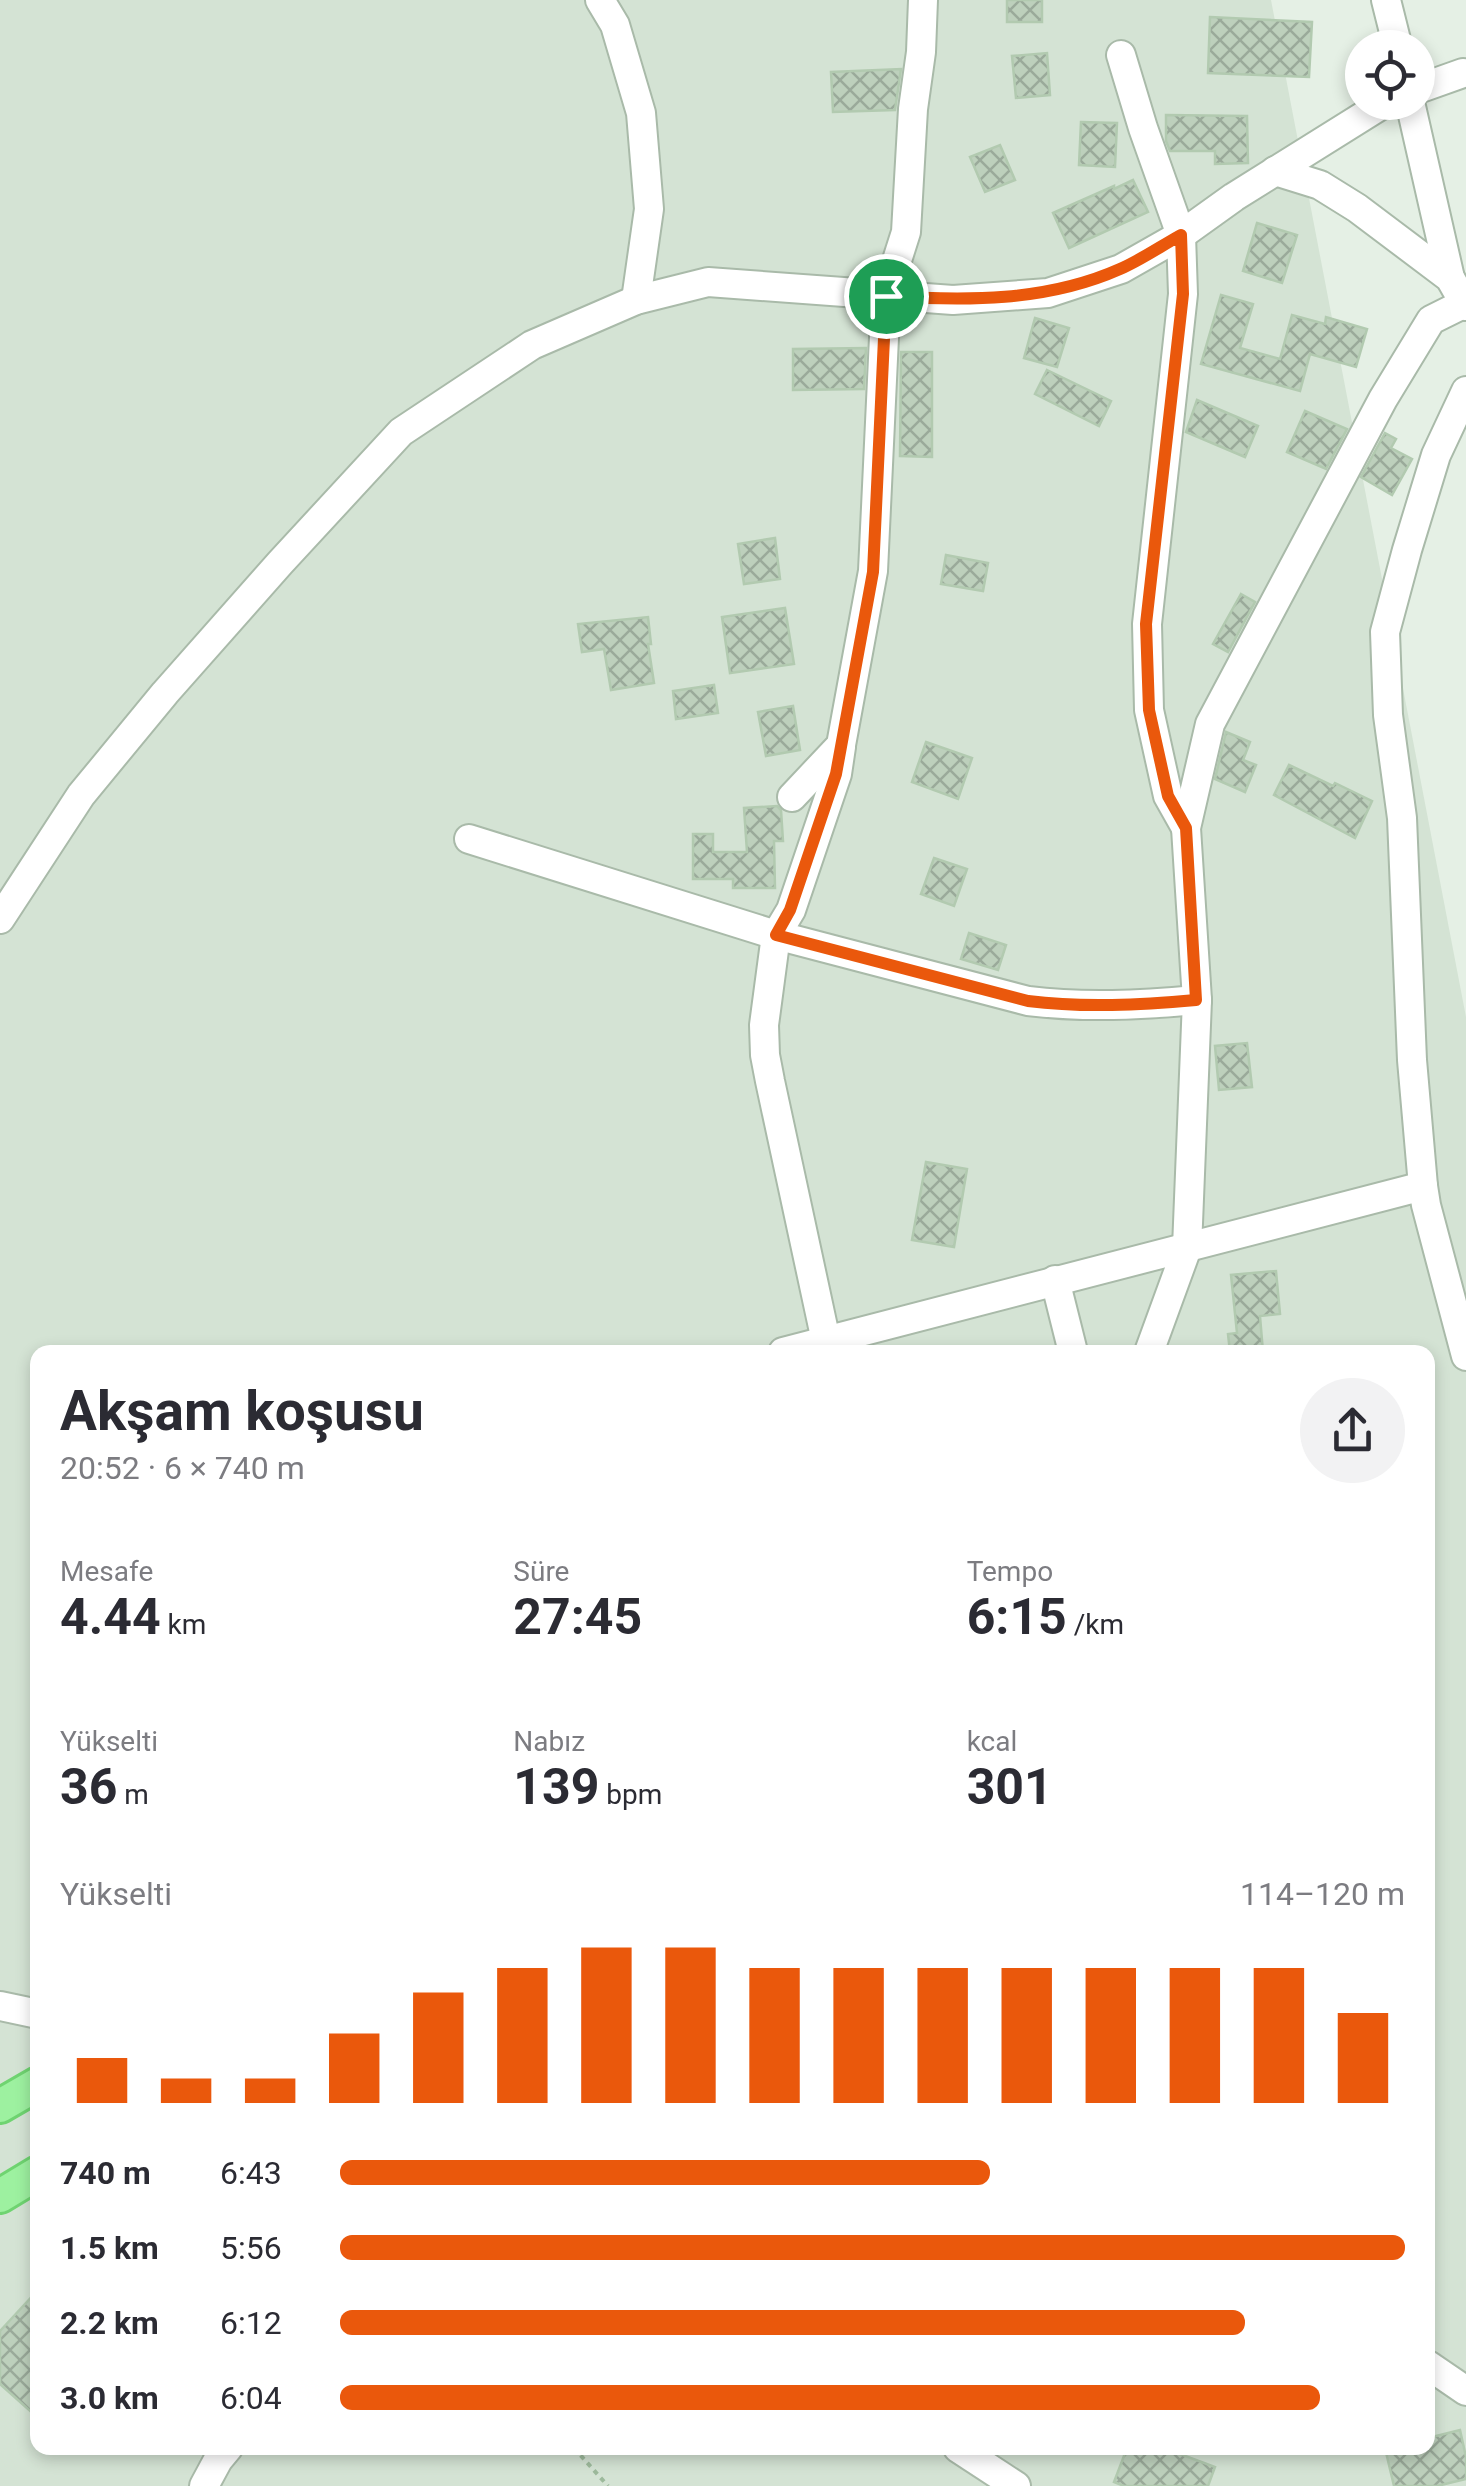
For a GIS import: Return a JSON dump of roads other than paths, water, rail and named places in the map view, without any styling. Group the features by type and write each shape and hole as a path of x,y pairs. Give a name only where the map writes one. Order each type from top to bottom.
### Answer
{"main road":[{"path":"0,2106 30,2089"},
{"path":"0,2196 30,2178"}],"street":[{"path":"600,0 614,25 641,113 649,210 636,300"},
{"path":"826,1341 765,1055 767,990 776,935 790,910 836,774 873,572 886,296 906,232 923,0"},
{"path":"1386,0 1394,30"},
{"path":"1121,55 1181,235 1183,294 1146,624 1149,710 1168,796 1186,828"},
{"path":"1435,83 1463,74"},
{"path":"0,920 93,781 229,621 401,432 532,345 636,300 708,282 953,300 1048,292 1121,269 1181,235 1357,120"},
{"path":"1151,1345 1186,1248 1196,1000 1186,828 1210,724 1383,399 1431,320 1465,304 1450,278 1414,120"},
{"path":"1275,170 1320,184 1450,278"},
{"path":"1466,391 1436,455 1385,632 1388,715 1402,818 1412,1060 1423,1186 1461,1317 1466,1356"},
{"path":"792,797 841,745"},
{"path":"469,838 776,935 1028,1001 1124,1006 1196,1000"},
{"path":"810,1345 1423,1186"},
{"path":"1055,1280 1072,1345"},
{"path":"0,2006 30,2012"},
{"path":"1435,2370 1466,2391"},
{"path":"204,2486 222,2455"},
{"path":"969,2455 1016,2486"}]}
